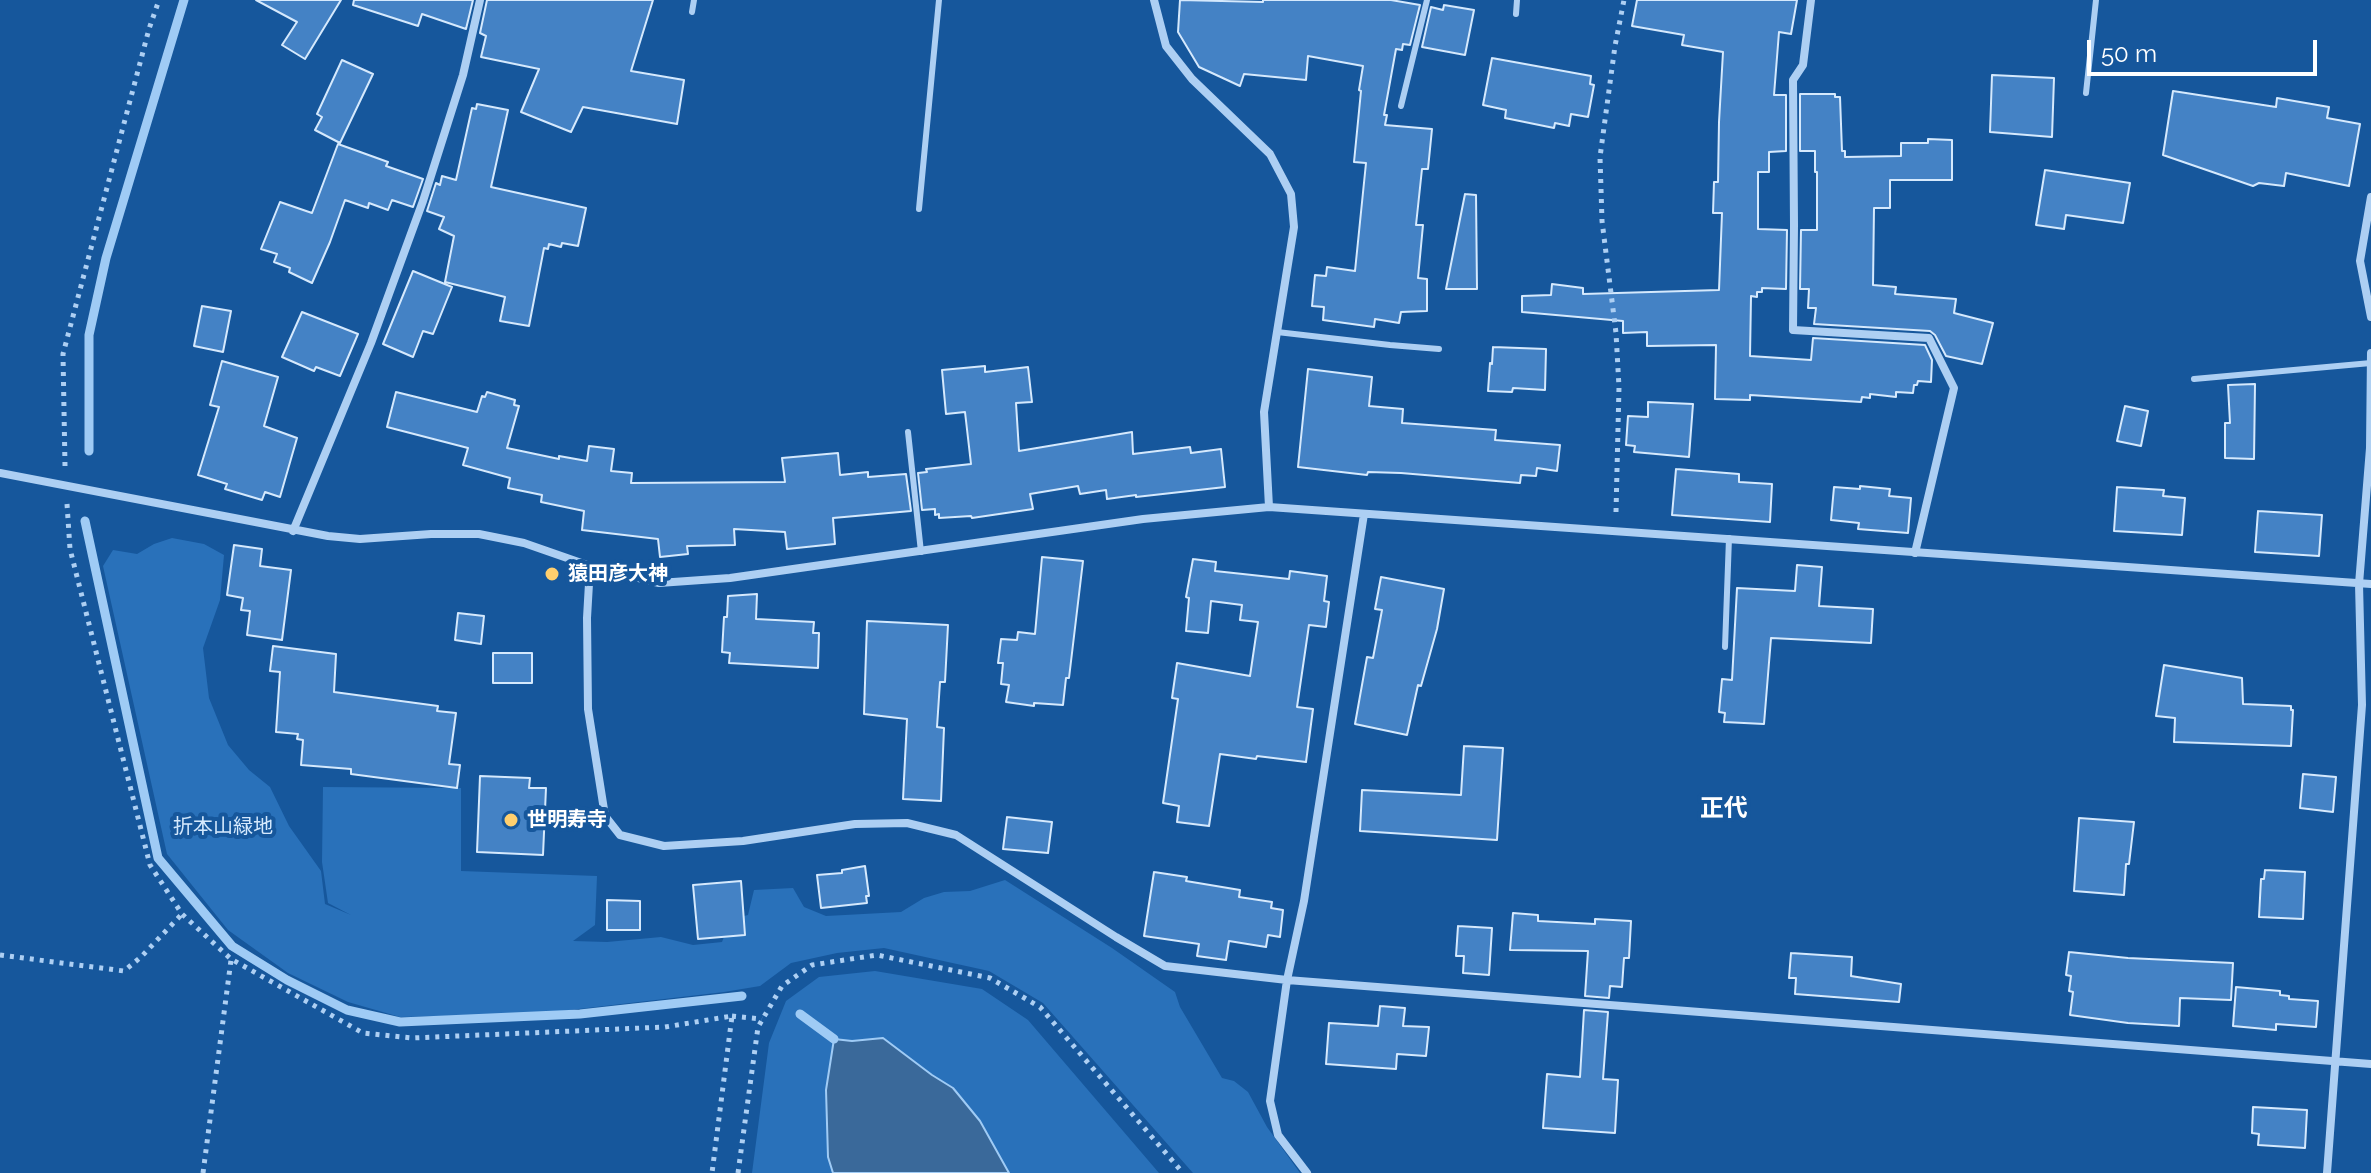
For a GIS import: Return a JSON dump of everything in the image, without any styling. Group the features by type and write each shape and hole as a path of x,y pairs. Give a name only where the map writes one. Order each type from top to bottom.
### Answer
{"street":[{"path":"293,531 371,343 423,201 463,75 480,0"},
{"path":"1154,0 1166,46 1192,79 1270,154 1291,194 1294,227 1264,412 1269,507"},
{"path":"1811,0 1803,65 1793,80 1793,330 1929,338 1954,388 1915,553"},
{"path":"2371,197 2360,261 2371,317"},
{"path":"2327,1173 2362,705 2359,584 2370,448 2371,353"},
{"path":"0,473 293,531 360,539 479,534 524,543 590,566 659,583 730,578 1143,519 1269,507 2371,584"},
{"path":"1307,1173 1278,1135 1270,1101 1364,514"},
{"path":"590,566 588,709 605,816 620,835 664,846 743,841 855,824 907,823 956,835 1165,966 1287,980 2371,1064"}],"lane":[{"path":"692,12 694,0"},
{"path":"919,209 939,0"},
{"path":"1401,106 1427,0"},
{"path":"1516,14 1517,0"},
{"path":"2086,93 2096,0"},
{"path":"1277,332 1439,349"},
{"path":"2194,379 2371,363"},
{"path":"908,432 921,552"},
{"path":"1725,647 1729,538"}],"path":[{"path":"159,0 63,354 65,486 70,549 150,865 182,914 231,959 363,1033 412,1038 665,1027 732,1016 762,1019"},
{"path":"1616,530 1619,387 1616,333 1602,221 1600,157 1624,0"},
{"path":"0,955 124,971 182,914"},
{"path":"738,1173 758,1027 782,986 812,965 877,955 990,978 1040,1007 1183,1173"},
{"path":"203,1173 231,959"},
{"path":"712,1173 732,1016"}],"green space":[{"name":"折本山緑地","path":"172,538 204,544 224,555 220,600 203,648 209,698 228,745 249,770 270,787 289,826 321,871 325,904 351,915 328,903 322,862 323,787 461,788 461,871 597,876 595,925 573,941 607,942 661,937 693,945 722,942 736,918 748,915 754,890 793,888 804,907 826,916 901,912 924,898 944,892 970,891 1005,880 1175,992 1180,1007 1222,1078 1234,1081 1248,1092 1267,1127 1300,1173 1193,1173 1043,1003 989,971 884,948 837,953 791,963 760,986 536,1014 400,1017 348,1002 288,973 228,930 167,854 103,566 113,550 137,554"},
{"path":"875,971 982,989 1028,1020 1159,1173 752,1173 769,1043 786,1001 819,977"}],"shaded area":[{"path":"883,1038 953,1088 980,1121 1009,1173 833,1173 828,1157 826,1090 834,1039"}],"building":[{"path":"256,0 341,0 305,59 282,45 297,22"},
{"path":"354,0 473,0 466,29 422,14 418,26 353,5"},
{"path":"487,0 653,0 631,71 684,80 677,124 583,107 571,132 521,112 539,69 481,57 486,36 480,33"},
{"path":"1180,0 1391,0 1420,5 1410,45 1403,44 1402,50 1396,49 1384,115 1387,115 1385,125 1432,129 1428,169 1422,169 1416,225 1423,225 1418,278 1427,279 1427,311 1401,312 1399,323 1375,319 1374,327 1323,320 1324,307 1312,306 1315,275 1326,276 1327,267 1355,271 1366,163 1354,162 1363,66 1308,56 1306,80 1244,74 1240,86 1199,67 1178,32"},
{"path":"1637,0 1797,0 1791,34 1779,32 1774,95 1786,95 1786,151 1769,152 1769,172 1758,172 1758,229 1787,230 1786,289 1762,288 1762,292 1757,292 1757,297 1751,296 1750,356 1811,360 1813,338 1925,345 1932,360 1931,382 1918,381 1913,393 1896,392 1896,397 1870,394 1870,398 1862,397 1861,402 1750,395 1750,400 1715,399 1716,345 1647,346 1647,332 1623,333 1623,321 1522,312 1522,296 1551,295 1552,284 1583,288 1583,294 1719,290 1722,213 1713,213 1714,182 1718,182 1723,52 1682,45 1684,35 1632,26"},
{"path":"1444,5 1474,10 1465,55 1422,47 1431,7 1443,10"},
{"path":"1492,58 1591,76 1590,84 1594,85 1588,117 1571,114 1569,126 1555,123 1554,128 1505,118 1506,110 1483,105"},
{"path":"342,60 373,74 340,143 315,130 322,117 317,114"},
{"path":"1992,75 2054,78 2052,137 1990,132"},
{"path":"2173,91 2276,107 2277,98 2329,107 2327,118 2360,124 2349,186 2286,173 2284,186 2259,183 2253,186 2163,155"},
{"path":"1800,94 1835,94 1835,97 1840,97 1842,151 1845,151 1845,157 1901,156 1901,143 1928,143 1928,139 1952,140 1952,180 1890,180 1890,208 1874,208 1873,285 1896,287 1895,294 1956,299 1954,313 1993,323 1982,364 1946,356 1930,331 1814,324 1816,308 1808,308 1809,289 1800,289 1801,230 1817,230 1817,172 1815,151 1800,151"},
{"path":"477,104 508,110 491,187 586,208 578,246 562,243 561,247 549,244 548,249 544,248 529,326 500,321 505,297 445,282 454,236 439,229 444,217 427,211 436,183 440,185 442,176 456,180 472,108 476,109"},
{"path":"338,144 423,179 413,207 392,200 388,210 369,203 368,208 345,200 312,283 289,272 290,268 274,262 277,254 261,249 280,202 312,213"},
{"path":"2045,170 2130,183 2123,223 2066,215 2064,229 2036,225"},
{"path":"1465,194 1476,195 1477,289 1446,289"},
{"path":"413,271 452,287 433,334 423,331 413,357 383,344"},
{"path":"202,306 231,311 223,352 194,346"},
{"path":"302,312 358,334 340,376 316,367 314,371 282,357"},
{"path":"1493,347 1546,349 1545,390 1513,388 1512,392 1488,391"},
{"path":"222,361 278,377 264,426 297,438 280,497 265,492 262,500 225,489 227,484 198,475 219,407 210,405"},
{"path":"985,366 985,372 1028,367 1032,402 1016,403 1019,451 1132,432 1133,454 1190,447 1191,453 1221,449 1225,487 1107,499 1106,490 1080,494 1078,486 1030,494 1033,509 972,518 939,518 939,514 935,515 935,509 922,510 918,473 927,472 926,469 971,464 965,412 946,414 942,370"},
{"path":"1308,369 1372,377 1369,406 1403,409 1402,423 1496,430 1495,440 1560,445 1557,471 1537,468 1536,476 1521,475 1520,483 1401,473 1368,472 1367,475 1298,467"},
{"path":"2255,384 2254,459 2225,458 2225,423 2230,423 2228,385"},
{"path":"396,392 477,412 482,396 485,397 487,392 515,400 514,405 519,406 507,448 559,459 559,456 587,461 589,446 614,449 611,471 632,473 631,483 785,482 782,458 838,453 840,475 868,472 868,477 906,474 911,511 833,518 835,544 787,549 785,532 734,529 735,545 687,546 688,554 660,557 658,539 582,530 584,511 541,502 542,495 508,488 510,478 463,465 468,448 387,427"},
{"path":"1648,402 1693,404 1689,457 1634,452 1635,446 1626,445 1628,416 1648,417"},
{"path":"2125,406 2148,411 2141,446 2117,441"},
{"path":"1676,469 1739,474 1739,482 1772,484 1770,522 1672,515"},
{"path":"1860,486 1890,489 1889,496 1911,498 1908,533 1858,529 1859,523 1831,520 1834,487 1860,489"},
{"path":"2117,487 2164,490 2163,496 2185,498 2182,535 2114,531"},
{"path":"2258,511 2322,515 2319,556 2255,552"},
{"path":"234,545 262,549 260,566 291,570 282,640 247,635 250,611 241,610 243,598 227,595"},
{"path":"1042,557 1083,561 1063,705 1034,703 1034,706 1006,702 1009,685 1001,684 1003,663 998,663 1001,639 1017,640 1018,632 1035,634"},
{"path":"1193,559 1216,562 1215,571 1289,579 1290,571 1327,576 1324,601 1329,602 1326,627 1309,625 1297,707 1313,709 1306,762 1220,754 1209,826 1177,822 1179,806 1163,803 1178,699 1172,698 1177,663 1250,676 1258,622 1240,620 1242,605 1211,601 1208,633 1186,631 1189,598 1186,597"},
{"path":"1797,565 1822,567 1819,606 1873,609 1871,643 1771,638 1764,724 1724,722 1725,713 1719,712 1722,679 1732,680 1737,588 1795,591"},
{"path":"1381,577 1444,589 1437,629 1421,686 1418,685 1407,735 1355,724 1367,657 1373,658 1382,610 1375,609"},
{"path":"757,594 756,619 814,622 813,633 819,633 818,668 729,663 730,653 722,652 728,596"},
{"path":"458,613 484,616 481,644 455,640"},
{"path":"867,621 948,625 945,682 940,682 937,727 944,728 941,801 903,799 907,719 864,714"},
{"path":"273,646 336,654 334,692 438,706 437,711 456,713 449,764 460,765 457,788 351,774 351,769 301,765 303,740 297,739 298,734 276,732 280,672 270,671"},
{"path":"493,653 532,653 532,683 493,683"},
{"path":"2164,665 2242,678 2243,704 2291,706 2291,746 2174,742 2175,718 2156,716"},
{"path":"1464,746 1503,748 1497,840 1360,831 1362,790 1461,795"},
{"path":"2303,774 2336,777 2333,812 2300,808"},
{"name":"世明寿寺","path":"480,776 530,778 529,788 546,788 543,855 477,852"},
{"path":"1007,817 1052,822 1048,853 1003,849"},
{"path":"2079,818 2134,822 2124,895 2074,891"},
{"path":"865,866 867,903 821,908 817,875 842,873 842,870"},
{"path":"2265,870 2305,872 2303,919 2259,917 2261,879 2264,879"},
{"path":"1154,872 1240,890 1239,897 1272,902 1271,908 1283,910 1280,937 1268,935 1266,947 1229,941 1226,960 1197,956 1199,944 1144,936"},
{"path":"741,881 745,935 698,939 693,885"},
{"path":"607,900 640,901 640,930 607,930"},
{"path":"1513,913 1538,915 1538,921 1595,924 1595,919 1631,921 1629,958 1624,958 1622,987 1610,986 1609,998 1585,996 1588,951 1510,950"},
{"path":"1458,926 1492,928 1489,975 1463,973 1464,956 1456,956"},
{"path":"2069,952 2233,963 2231,1000 2180,998 2179,1026 2070,1015 2073,992 2069,991 2071,976 2066,975"},
{"path":"1791,953 1852,957 1851,976 1901,984 1899,1002 1795,994 1796,978 1789,978"},
{"path":"2236,987 2280,991 2280,995 2289,996 2289,999 2318,1001 2316,1027 2276,1024 2276,1030 2233,1026"},
{"path":"1380,1006 1405,1008 1403,1026 1429,1027 1426,1056 1397,1054 1396,1069 1326,1064 1329,1023 1378,1026"},
{"path":"1584,1010 1608,1012 1603,1079 1618,1080 1615,1133 1543,1128 1547,1074 1580,1077"},
{"path":"2253,1107 2307,1110 2305,1148 2258,1145 2259,1134 2252,1133"}],"waterway":[{"path":"89,451 89,335 106,258 184,0"},
{"path":"85,521 158,858 232,946 287,980 347,1010 400,1022 580,1014 742,996"},
{"path":"800,1014 834,1039"}],"place":[{"name":"猿田彦大神","path":"552,574"},
{"name":"世明寿寺","path":"511,820"}],"district":[{"name":"正代","path":"1724,809"}]}
